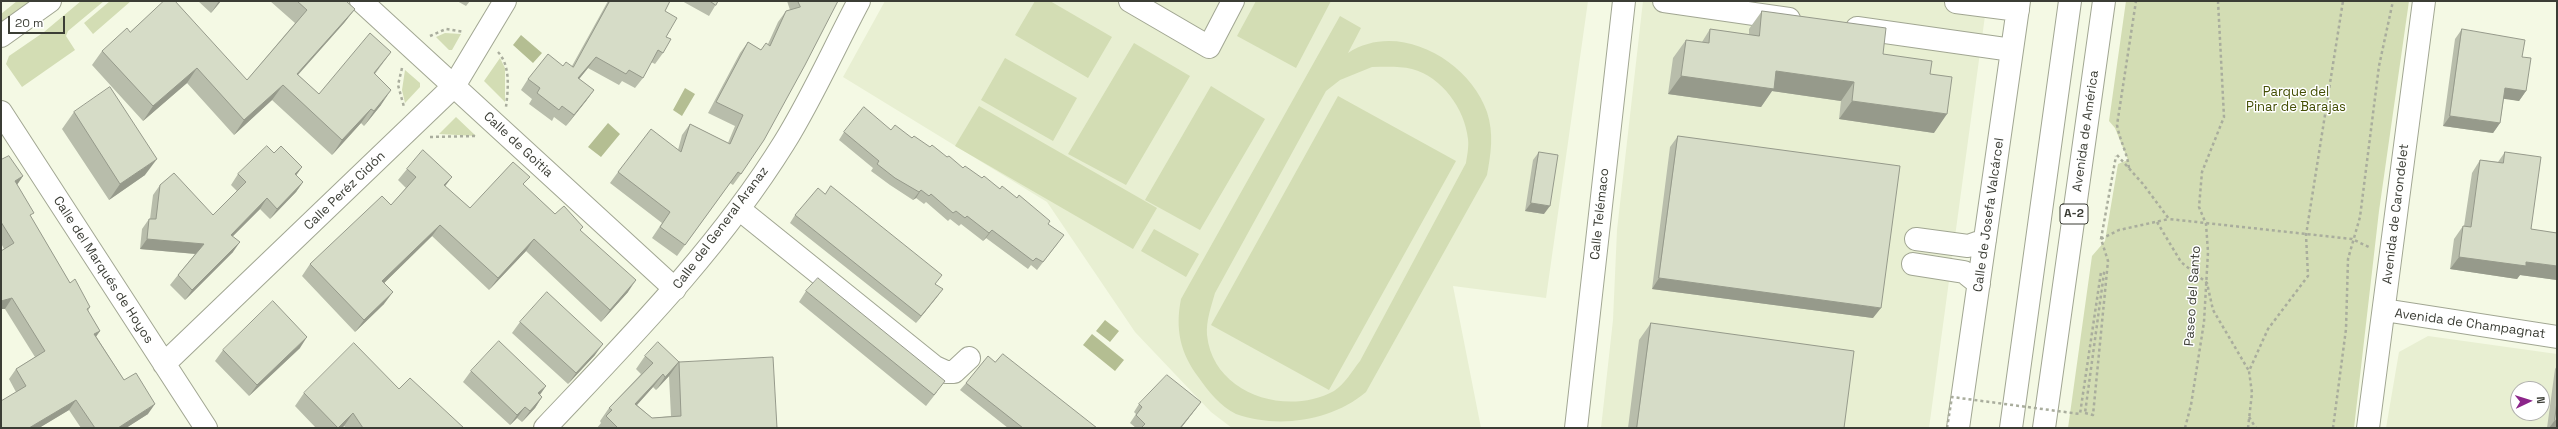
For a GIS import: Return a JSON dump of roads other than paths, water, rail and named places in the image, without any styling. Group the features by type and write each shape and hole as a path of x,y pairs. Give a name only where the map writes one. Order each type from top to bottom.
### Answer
{"main road":[{"path":"1,36 50,1"},
{"name":"Calle de Goitia","path":"361,1 675,289"},
{"name":"Calle Peréz Cidón","path":"164,364 454,86 505,1"},
{"name":"Calle del General Aranaz","path":"545,428 675,289 739,209 784,142 859,1"},
{"path":"1130,1 1209,47 1233,1"},
{"name":"Calle Telémaco","path":"1576,428 1624,1"},
{"path":"1664,1 1812,22"},
{"name":"A-2","path":"2011,428 2070,1"},
{"name":"Avenida de América","path":"2044,428 2104,1"},
{"name":"Avenida de Carondelet","path":"2368,428 2424,1"},
{"path":"1956,2 2019,6"},
{"name":"Calle de Josefa Valcárcel","path":"1958,428 2019,6"},
{"path":"1835,25 2012,50"},
{"name":"Calle del Marqués de Hoyos","path":"1,112 206,428"},
{"path":"739,209 935,367 946,372 954,372 969,358"},
{"path":"1916,239 1968,246 1985,240"},
{"path":"1913,264 1964,272 1979,284"},
{"name":"Avenida de Champagnat","path":"2384,310 2557,336"}],"park label":[{"name":"Parque del Pinar de Barajas","path":"2296,100"}]}
